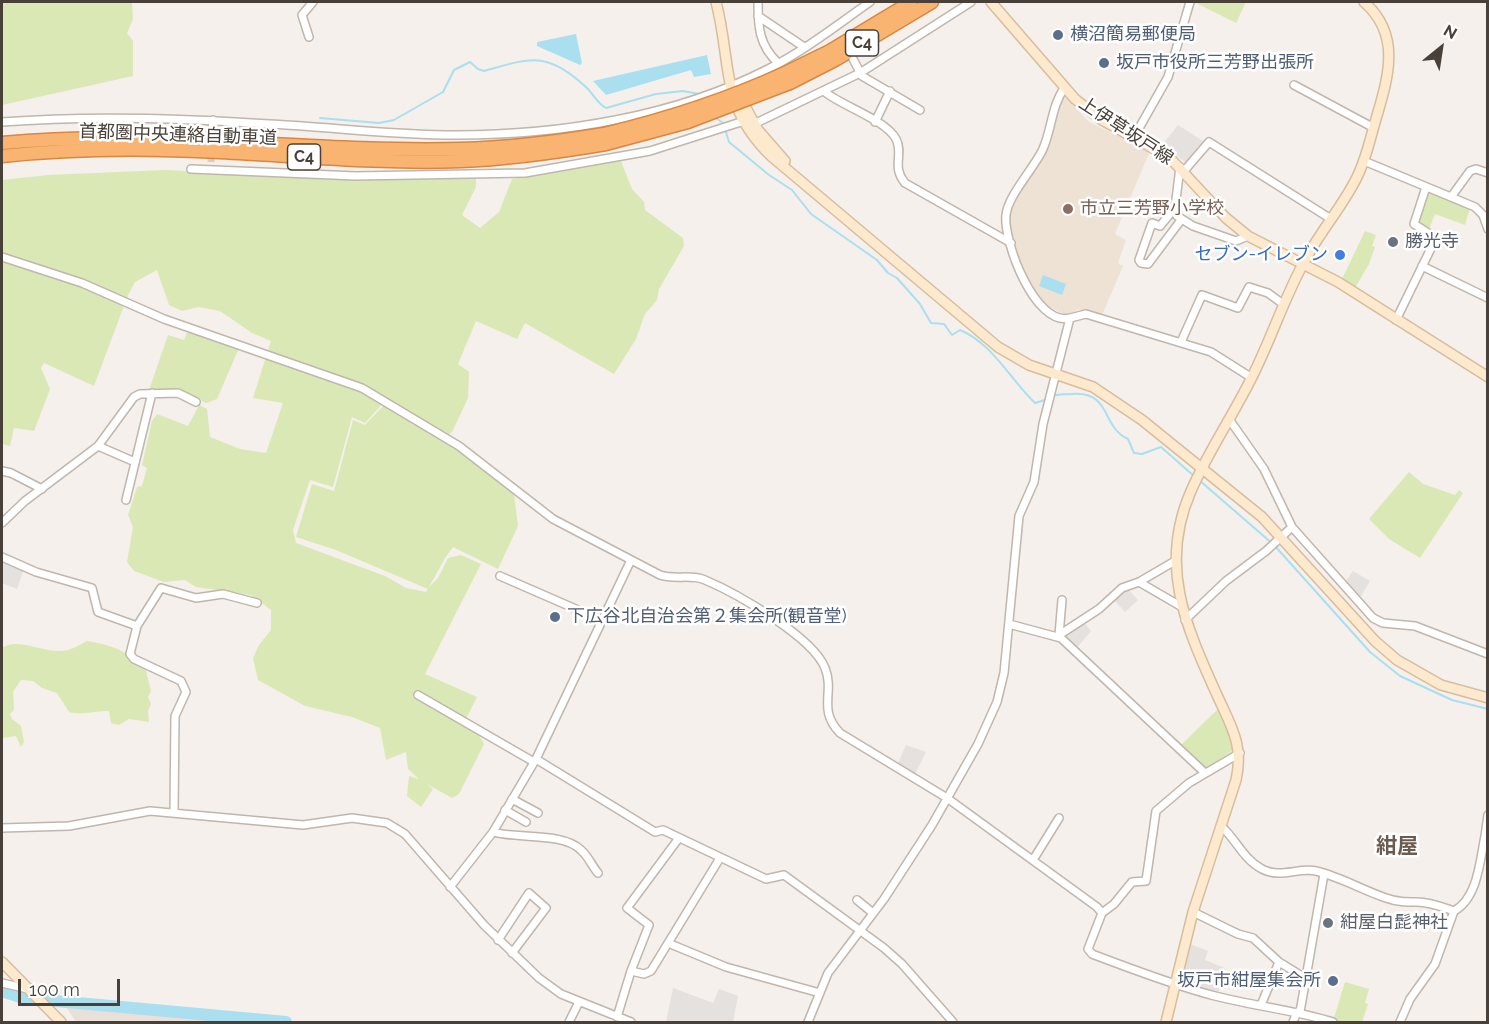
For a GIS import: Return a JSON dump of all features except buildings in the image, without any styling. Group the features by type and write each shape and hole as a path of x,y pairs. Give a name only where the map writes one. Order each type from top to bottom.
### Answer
{"highway":[{"name":"首都圏中央連絡自動車道","path":"2,156 66,150 157,149 385,161 511,158 605,139 706,105 785,73 830,51 911,2"},
{"name":"首都圏中央連絡自動車道","path":"785,73 835,60 932,2"},
{"name":"首都圏中央連絡自動車道","path":"2,143 63,138 159,137 459,149 605,139"}],"street":[{"path":"309,37 302,15 314,2"},
{"path":"716,2 731,86 744,121 771,156 826,200 990,341 1019,360 1083,383 1110,397 1242,498 1281,536 1397,660 1418,674 1442,685 1488,698"},
{"path":"758,2 762,43 785,73"},
{"path":"2,122 91,117 213,120 456,135 564,130 662,109 731,86 785,73 804,47 870,2"},
{"path":"754,124 825,92 860,73 971,2"},
{"name":"上伊草坂戸線","path":"991,2 1088,110 1163,153 1182,169 1226,218 1248,236 1346,286 1488,377"},
{"path":"1134,137 1168,77 1190,2"},
{"path":"1166,1023 1193,912 1236,780 1240,753 1230,722 1185,620 1176,561 1179,524 1190,492 1252,378 1303,263 1364,161 1390,64 1383,28 1372,5 1364,2"},
{"path":"758,16 804,47"},
{"path":"834,27 838,34"},
{"path":"853,60 860,73 920,110"},
{"path":"1294,85 1374,128"},
{"path":"731,86 754,124 782,158 826,200"},
{"path":"1065,87 1058,97 1041,153 1006,212 1011,243 1030,295 1049,311 1064,319 1086,314 1181,342 1210,352 1252,378"},
{"path":"875,122 890,91"},
{"path":"825,92 891,131 897,141 897,167 905,183 1011,243"},
{"path":"212,131 213,120"},
{"path":"191,169 211,166 416,176 525,173 570,167 650,151 744,121"},
{"path":"1181,220 1148,264 1141,263 1152,223 1161,226 1174,208 1182,169 1209,142 1331,219"},
{"path":"568,157 570,167"},
{"path":"1364,161 1480,211 1488,229"},
{"path":"1451,197 1470,171 1476,169 1488,173"},
{"path":"1396,320 1436,238 1414,224 1426,188"},
{"path":"1174,208 1181,220 1193,226 1236,241 1248,236"},
{"path":"2,257 82,283 164,319 362,388 459,446 553,519 672,579 703,579 793,630 820,657 826,671 827,711 832,724 840,733 947,798 1102,913"},
{"path":"1422,266 1488,298"},
{"path":"1181,342 1202,295 1236,309 1249,287 1268,293 1283,304"},
{"path":"808,1023 828,973 873,913 932,825 991,720 1005,673 1020,516 1034,482 1043,424 1070,318"},
{"path":"126,500 152,393"},
{"path":"2,523 98,446 134,397 152,393 178,393 196,402"},
{"path":"1229,419 1264,469 1292,527 1373,618 1383,623 1415,626 1488,654"},
{"path":"98,446 135,462"},
{"path":"2,471 11,472 42,489"},
{"path":"1185,620 1226,581 1266,551 1292,527"},
{"path":"2,557 36,572 92,588 98,612 137,626"},
{"path":"450,887 492,832 535,760 631,560"},
{"path":"1058,636 1099,609 1122,588 1139,582 1176,561"},
{"path":"500,576 601,620"},
{"path":"1139,582 1182,607"},
{"path":"174,813 175,716 186,692 181,681 134,659 130,654 137,626 160,588 196,598 223,594 235,595 257,603"},
{"path":"1058,636 1062,600"},
{"path":"1009,624 1058,636 1205,773"},
{"path":"418,695 535,760 655,832 663,830 720,858 745,867 766,879 784,875 861,930 902,964 953,1023"},
{"path":"1240,753 1205,773 1156,812 1146,881 1132,882 1114,904 1102,913 1088,949 1092,954 1176,985 1299,1012 1333,1023"},
{"path":"512,799 538,813"},
{"path":"505,810 526,822"},
{"path":"2,828 69,826 146,811 303,825 352,818 387,823 405,834 498,940 561,994 631,1023"},
{"path":"1400,1023 1410,999 1435,964 1454,911 1460,907 1472,889 1486,836 1488,815"},
{"path":"1033,860 1059,818"},
{"path":"1221,826 1228,832 1238,849 1262,869 1280,874 1308,870 1387,899 1430,904 1454,911"},
{"path":"492,832 509,837 547,838 566,842 582,851 598,873"},
{"path":"617,1017 631,971 650,925 627,908 679,838"},
{"path":"631,971 644,974 651,971 720,858"},
{"path":"1293,1023 1299,1012 1324,874"},
{"path":"498,940 529,893 546,908 512,953"},
{"path":"857,900 873,913"},
{"path":"1193,912 1238,934 1252,938 1279,962 1305,978"},
{"path":"668,943 726,967 820,993"},
{"path":"2,962 61,1023"},
{"path":"1261,1005 1279,962"},
{"path":"2,983 30,991"},
{"path":"569,1023 579,1002"}],"shaded area":[{"name":"市立三芳野小学校","path":"1065,97 1089,122 1150,151 1115,234 1126,240 1118,263 1123,266 1102,315 1078,309 1067,316 1042,303 1025,277 1009,224 1009,213 1036,166 1057,108"},
{"path":"1178,125 1203,141 1204,145 1186,163 1163,144"},
{"path":"2,559 24,569 17,589 2,583"},
{"path":"1353,571 1370,581 1361,596 1357,596 1345,582"},
{"path":"1126,587 1138,600 1125,612 1112,598"},
{"path":"1084,622 1091,631 1076,649 1065,638 1066,634"},
{"path":"906,745 926,752 914,776 897,765"},
{"path":"1190,944 1208,951 1205,960 1225,968 1218,994 1186,984 1182,978"},
{"path":"673,988 713,1003 719,989 738,996 733,1022 666,1022"},
{"path":"64,1004 262,1022 76,1022"}],"green space":[{"path":"2,2 132,2 133,19 127,33 133,41 133,76 2,105"},
{"path":"1194,2 1246,2 1236,23"},
{"path":"621,161 632,189 644,202 645,210 683,238 684,246 659,289 657,300 645,314 636,339 614,374 525,323 517,339 476,321 458,364 469,372 468,398 452,432 448,435 443,433 387,399 365,423 352,417 333,487 310,480 293,530 296,543 385,576 406,588 426,592 428,589 336,550 296,537 312,484 334,491 353,420 365,425 384,405 452,445 514,494 518,526 498,569 453,547 429,587 438,578 448,558 461,555 481,564 425,674 477,697 466,719 484,744 459,794 452,798 427,784 433,789 421,807 407,796 409,776 419,779 408,769 406,752 386,760 380,728 352,717 305,706 258,680 253,658 259,645 271,630 271,610 251,595 196,587 185,580 164,582 134,571 127,562 133,527 128,515 137,487 142,486 147,468 142,465 152,421 157,414 188,426 199,405 207,409 210,437 240,449 266,453 283,403 253,398 271,341 252,333 220,311 199,307 182,311 169,305 157,270 135,282 94,386 44,363 41,368 50,389 34,431 14,428 10,446 2,444 2,180 48,175 165,170 375,180 476,178 476,187 462,215 480,228 499,212 512,179"},
{"path":"1429,191 1470,208 1465,225 1435,214 1429,229 1416,224 1426,192"},
{"path":"1365,231 1376,235 1372,246 1375,247 1369,264 1355,288 1342,279"},
{"path":"188,330 239,348 217,399 206,403 177,390 149,390 168,335 184,340"},
{"path":"1409,472 1423,484 1455,495 1459,490 1463,493 1420,558 1389,539 1369,519"},
{"path":"87,641 116,648 145,667 151,691 148,697 151,704 148,711 149,722 129,719 119,725 111,723 109,711 69,712 57,693 42,688 33,681 21,680 13,692 14,710 10,714 12,719 21,726 24,742 21,747 16,736 2,738 2,648 22,644 63,651"},
{"path":"1218,709 1233,744 1232,751 1205,769 1181,745"},
{"path":"1345,982 1369,989 1365,1003 1368,1004 1362,1022 1333,1021"}],"water":[{"path":"576,34 582,63 580,65 537,46 537,42"},
{"path":"707,55 711,74 694,77 691,70 606,95 593,81"},
{"path":"1043,275 1066,284 1062,295 1039,286"}],"waterway":[{"path":"320,118 379,123 394,120 443,92 454,70 470,62 484,71 526,61 549,62 573,76 606,108 656,94 683,91 699,94"},
{"path":"714,117 725,124"},
{"path":"725,129 729,142 769,175 792,190 811,214 877,260 888,273 897,278 920,304 931,323 944,324 952,335 960,330 972,336 992,353 1035,403 1048,399"},
{"path":"1053,396 1085,395 1094,398 1105,411 1113,426 1128,439 1134,453 1142,454 1161,447 1194,476"},
{"path":"1199,480 1274,545 1370,652 1400,676 1452,700 1488,709"},
{"path":"2,991 23,998 286,1022"}],"tunnel":[{"path":"211,162 212,149"}],"place":[{"name":"横沼簡易郵便局","path":"1058,35"},
{"name":"坂戸市役所三芳野出張所","path":"1104,63"},
{"name":"市立三芳野小学校","path":"1068,209"},
{"name":"勝光寺","path":"1393,242"},
{"name":"セブン-イレブン","path":"1340,255"},
{"name":"下広谷北自治会第２集会所(観音堂)","path":"555,617"},
{"name":"紺屋白髭神社","path":"1328,923"},
{"name":"坂戸市紺屋集会所","path":"1333,981"}],"district":[{"name":"紺屋","path":"1397,847"}]}
